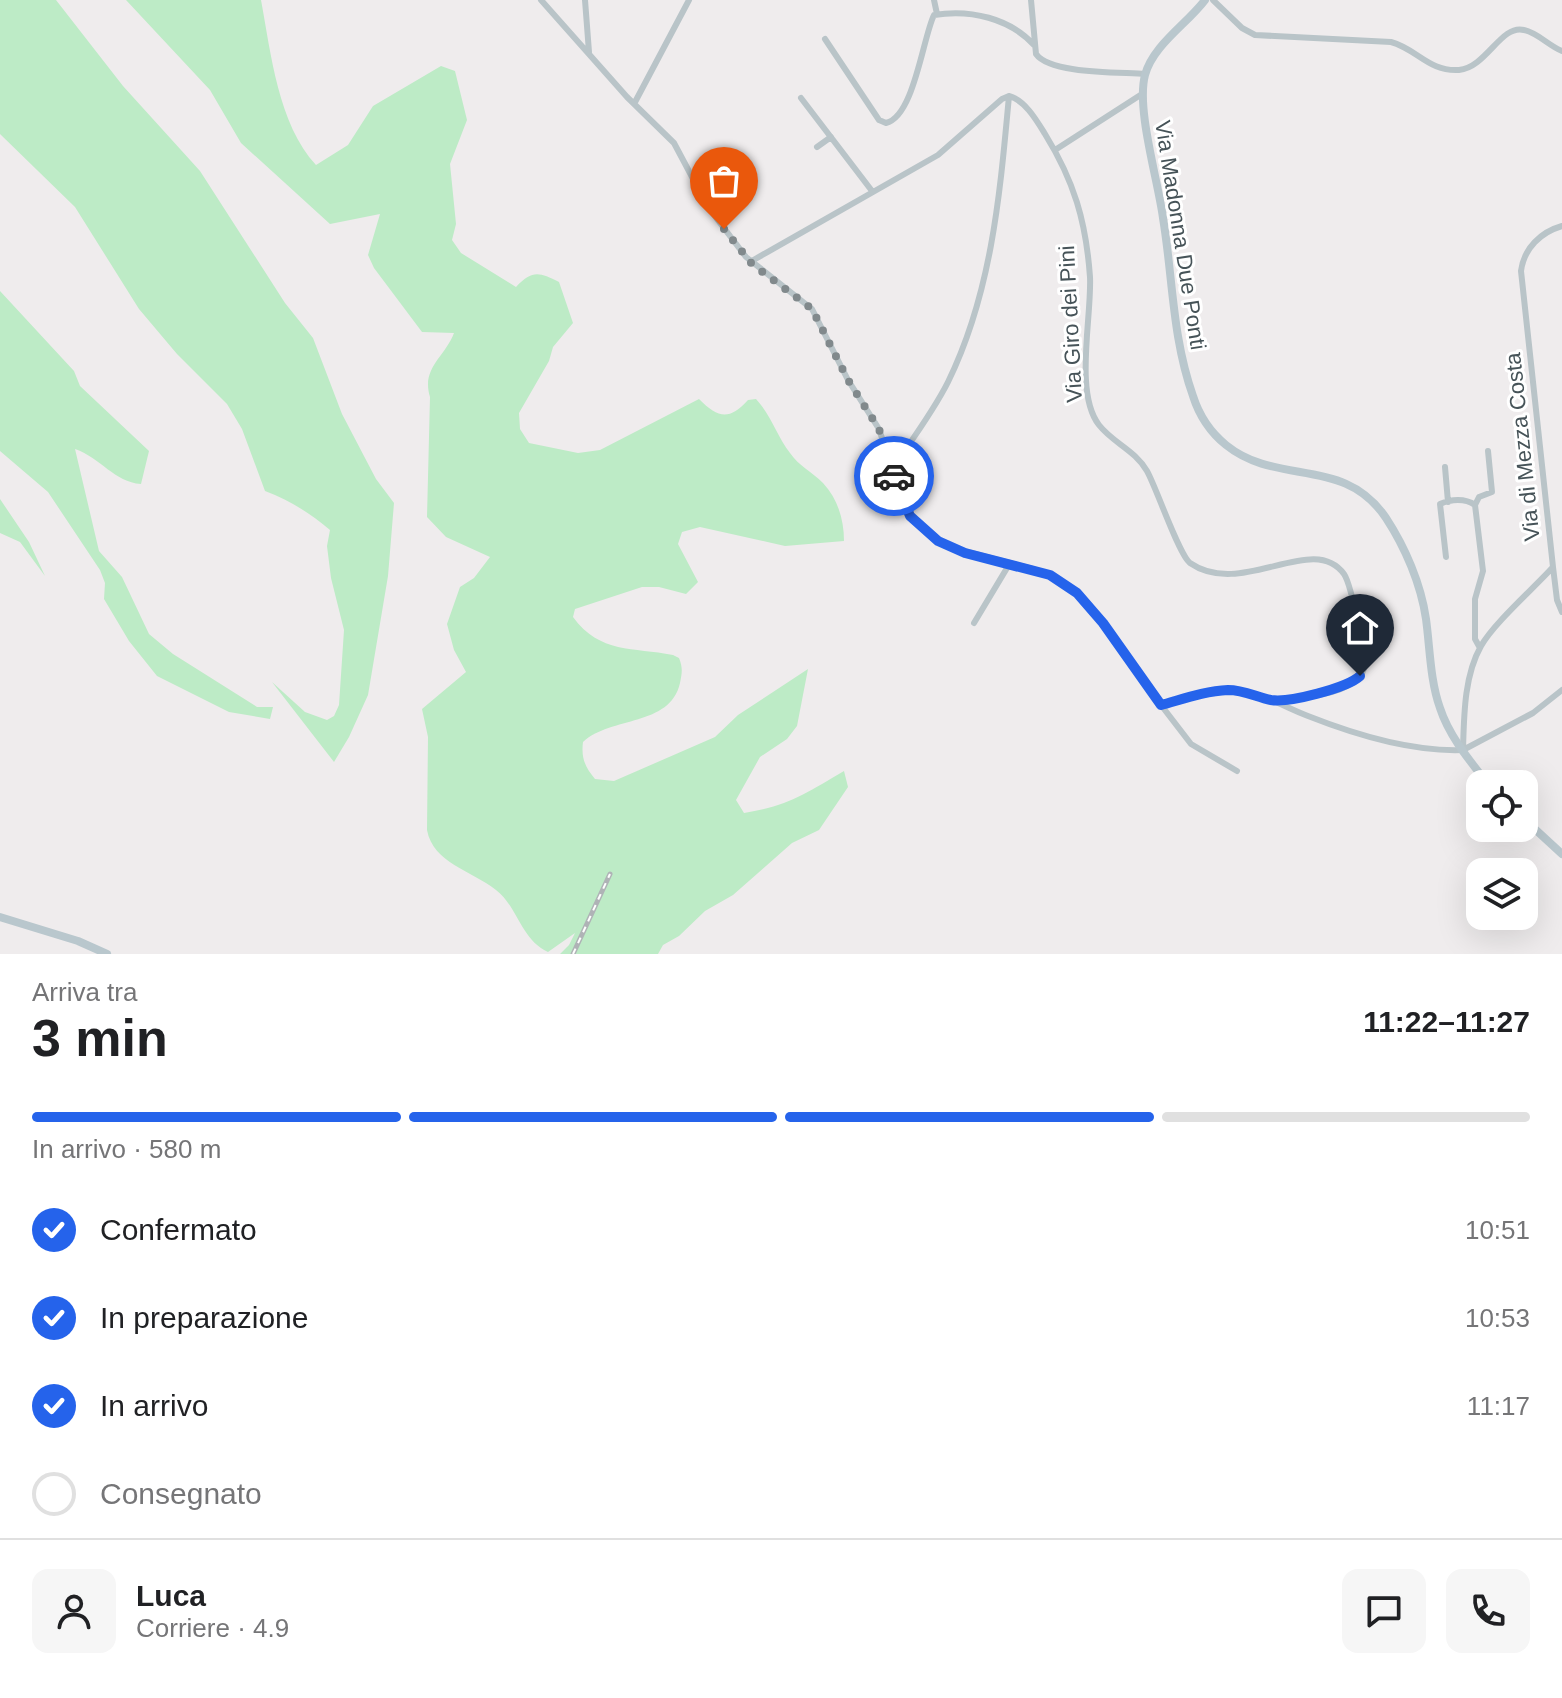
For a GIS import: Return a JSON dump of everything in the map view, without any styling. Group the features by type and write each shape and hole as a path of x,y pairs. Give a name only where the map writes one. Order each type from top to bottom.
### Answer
{"main road":[{"name":"Via Madonna Due Ponti","path":"1205,0 1152,58 1145,74 1142,94 1165,227 1176,337 1199,412 1218,437 1243,456 1272,468 1338,480 1358,491 1381,512 1418,584 1437,698 1446,723 1478,770"},
{"path":"1538,832 1562,854"},
{"path":"0,917 78,941 107,954"}],"street":[{"path":"541,0 634,104 677,146 708,207 750,262 812,309 848,380 879,429 909,514 928,534 960,551 1054,577 1077,593 1103,623 1191,744 1237,771"},
{"path":"585,0 590,54"},
{"path":"634,104 689,0"},
{"path":"934,0 937,14"},
{"path":"1031,0 1039,59 1060,66 1145,74"},
{"path":"1213,0 1242,28 1258,36 1389,42 1401,45 1429,65 1446,69 1474,66 1507,33 1517,29 1526,30 1562,51"},
{"path":"825,39 878,118 888,123 896,118 912,87 932,18 937,14 995,19 1018,30 1035,46"},
{"path":"1055,150 1142,94"},
{"path":"750,262 944,152 1009,96 996,222 971,323 947,385 892,469"},
{"name":"Via Giro dei Pini","path":"1009,96 1019,100 1036,120 1055,150 1076,194 1089,271 1086,359 1093,415 1100,427 1131,451 1145,468 1172,525 1182,555 1199,568 1233,575 1299,559 1314,559 1334,566 1347,580 1365,653 1362,674 1349,685 1339,688 1272,700"},
{"path":"801,98 872,191"},
{"path":"817,147 831,137"},
{"name":"Via di Mezza Costa","path":"1463,750 1465,705 1480,648 1553,567 1521,271 1524,257 1531,246 1544,234 1562,226"},
{"path":"1480,648 1475,639 1475,599 1483,571 1475,505 1477,498 1492,492 1488,451"},
{"path":"1445,467 1448,502"},
{"path":"1446,557 1442,503 1463,500 1475,505"},
{"path":"1550,540 1562,540"},
{"path":"974,623 1010,563"},
{"path":"1553,567 1557,600 1562,612"},
{"path":"1161,705 1226,690 1251,693 1353,732 1427,749 1463,750 1533,713 1562,690"}],"green space":[{"path":"0,0 56,0 123,86 200,171 285,303 313,338 342,414 376,479 394,503 388,576 368,695 334,762 272,682 305,712 327,720 334,716 339,705 344,630 331,578 327,546 330,530 299,508 265,491 242,429 227,404 177,354 139,309 75,207 0,134"},
{"path":"126,0 261,0 285,109 303,148 316,165 348,145 373,106 441,66 455,71 467,120 450,164 456,224 452,240 461,253 516,287 536,274 559,282 573,323 553,347 549,361 519,413 520,429 529,443 578,453 600,450 699,399 718,413 729,414 748,400 756,399 794,458 833,496 843,525 844,541 785,546 700,527 682,532 678,544 698,582 686,594 659,587 642,587 575,609 573,617 594,637 618,647 673,655 679,658 682,668 674,697 665,707 609,728 583,742 584,762 595,779 614,781 715,737 738,715 808,669 797,726 787,739 760,757 736,800 744,813 773,807 797,798 844,771 848,787 819,830 792,843 733,895 705,911 679,936 663,945 658,954 560,954 575,933 548,952 525,932 510,905 496,890 445,858 431,841 427,830 428,737 422,709 466,672 454,650 447,624 460,587 474,578 490,557 446,537 427,517 429,378 454,333 422,332 374,268 368,255 380,214 330,224 241,143 210,90"},
{"path":"0,291 74,371 80,386 149,451 141,484 123,479 75,449 99,551 122,577 149,634 173,654 257,707 273,707 270,719 229,712 157,676 129,641 104,599 105,583 100,570 48,492 0,451"},
{"path":"0,499 29,542 45,576 20,542 0,533"}],"railway":[{"path":"573,954 610,874"}],"way so far":[{"path":"724,229 752,264 812,309 848,380 879,429 894,476"}],"route":[{"path":"894,476 910,516 938,541 965,553 1050,575 1077,593 1103,623 1161,705 1226,690 1272,700 1286,698 1345,687 1360,676"}]}
